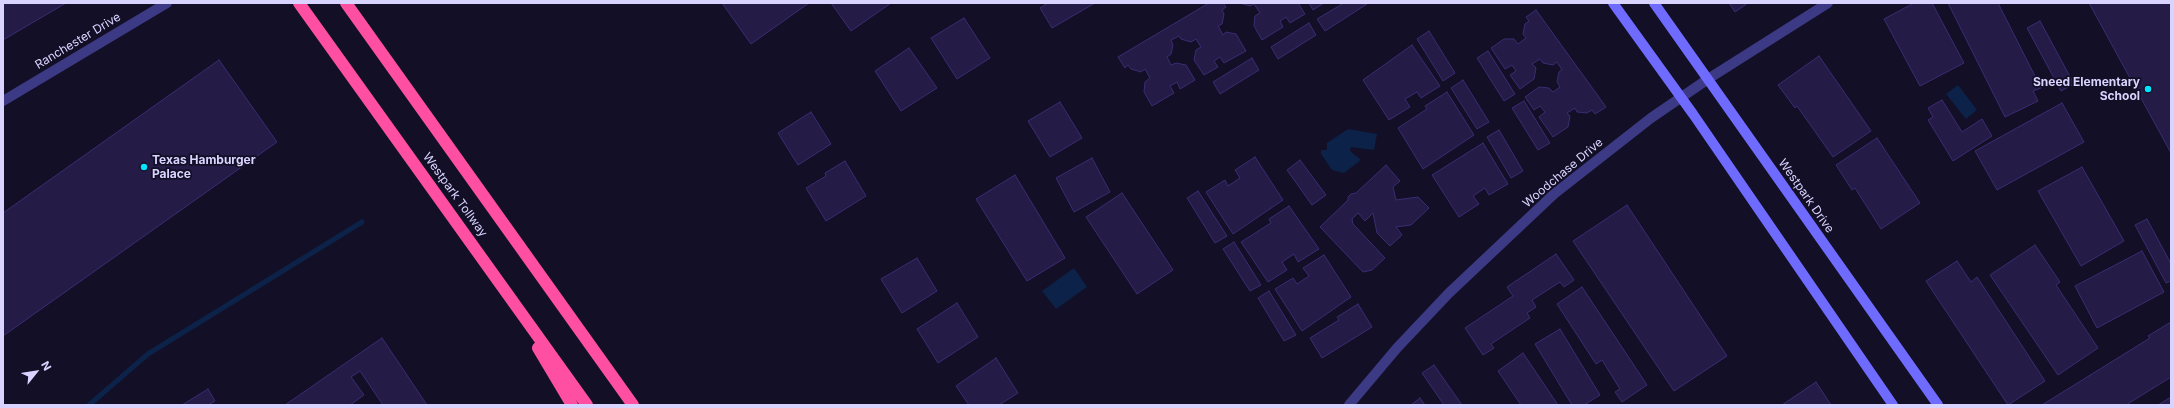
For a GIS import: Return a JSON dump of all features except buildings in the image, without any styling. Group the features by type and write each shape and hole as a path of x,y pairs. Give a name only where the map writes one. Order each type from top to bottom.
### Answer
{"highway":[{"name":"Westpark Tollway","path":"299,3 587,405"},
{"name":"Westpark Tollway","path":"346,3 634,405"},
{"path":"491,270 572,405"}],"main road":[{"path":"1613,3 1681,98 1893,405"},
{"name":"Westpark Drive","path":"1654,3 1938,405"}],"street":[{"name":"Ranchester Drive","path":"3,101 167,3"},
{"name":"Woodchase Drive","path":"1349,405 1397,348 1444,298 1549,199 1652,118 1708,79 1828,3"}],"water":[{"path":"1958,85 1977,110 1966,119 1946,94"},
{"path":"1348,129 1377,134 1374,150 1351,147 1350,151 1361,160 1344,173 1332,170 1321,154 1321,150 1327,150 1327,143"},
{"path":"1074,268 1087,287 1056,309 1042,291"}],"waterway":[{"path":"89,405 148,354 362,222"}],"place":[{"name":"Sneed Elementary School","path":"2148,89"},
{"name":"Texas Hamburger Palace","path":"144,167"}]}
